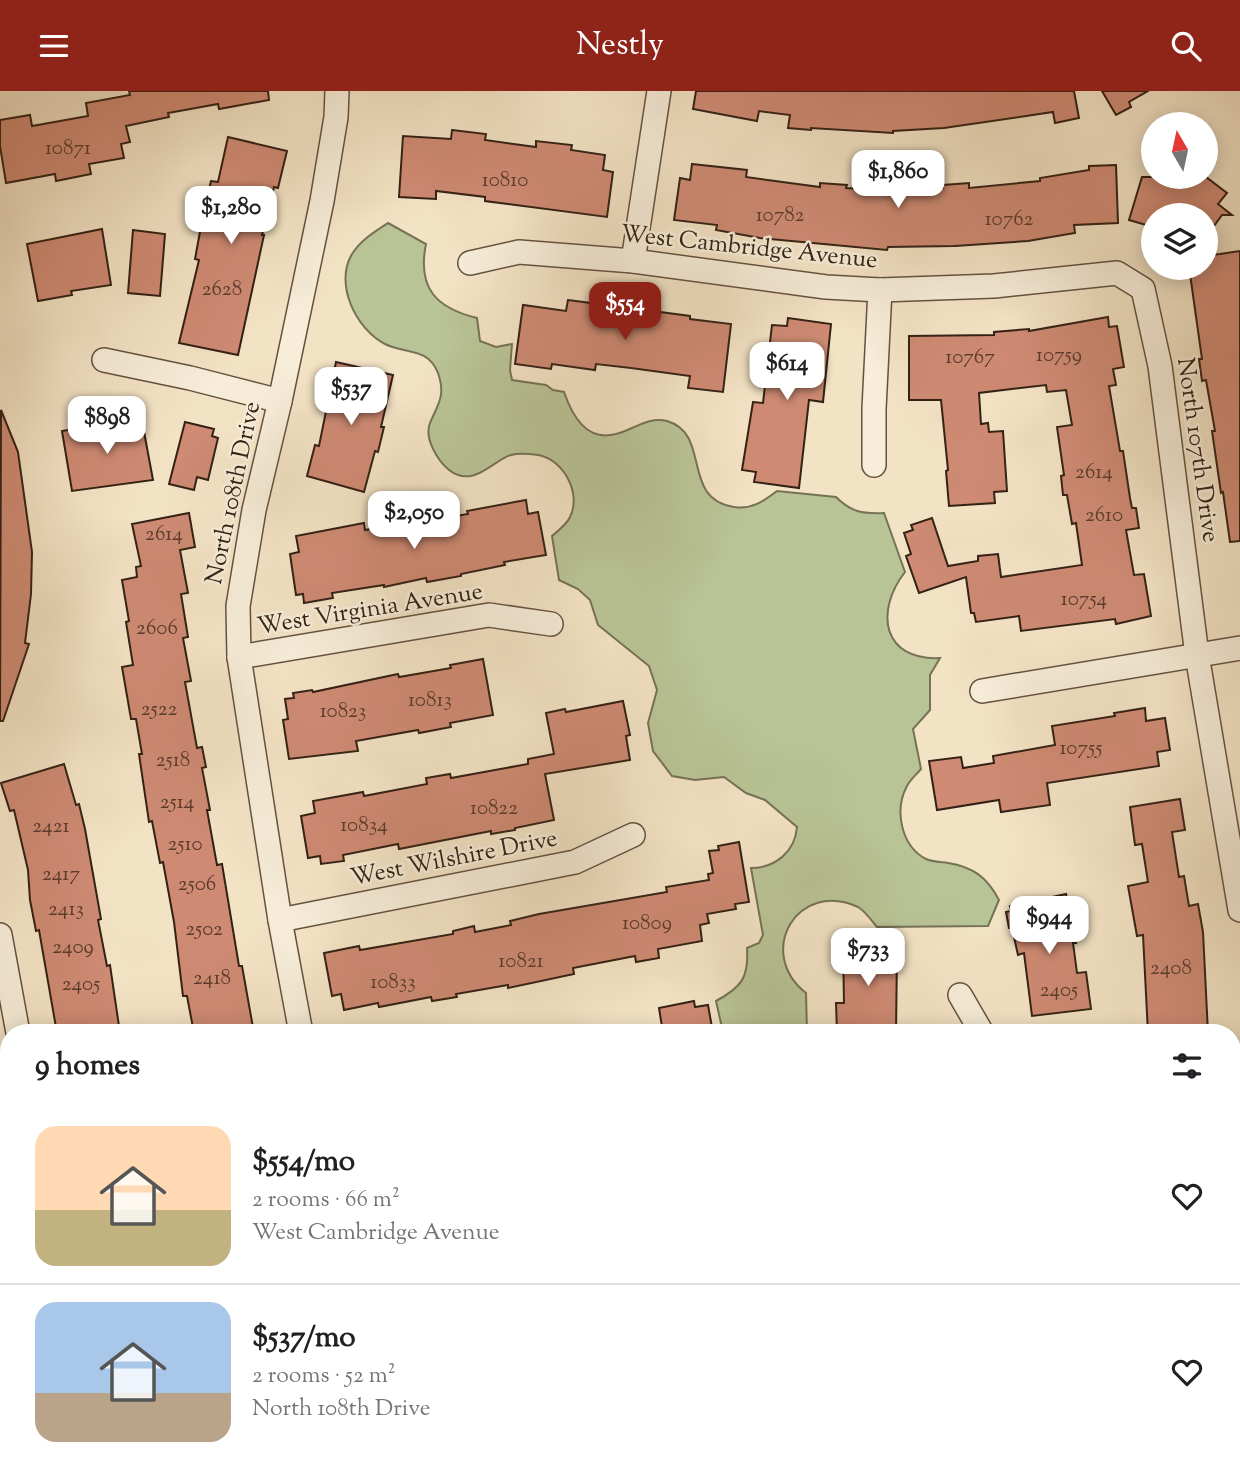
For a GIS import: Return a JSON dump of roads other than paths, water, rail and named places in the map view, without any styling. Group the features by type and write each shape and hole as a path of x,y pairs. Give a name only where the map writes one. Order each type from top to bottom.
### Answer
{"street":[{"name":"North 108th Drive","path":"299,1024 280,920 239,657 238,606 254,510 322,201 336,117 337,91"},
{"path":"634,261 659,91"},
{"name":"West Cambridge Avenue","path":"470,263 519,252 634,261 826,287 880,289 995,286 1117,273 1143,289"},
{"path":"874,465 880,289"},
{"name":"North 107th Drive","path":"1143,289 1160,366 1197,655 1240,910"},
{"path":"104,361 190,378 280,401"},
{"name":"West Virginia Avenue","path":"239,657 489,615 551,624"},
{"path":"982,691 1240,648"},
{"name":"West Wilshire Drive","path":"280,920 575,862 634,835"},
{"path":"0,935 16,1024"},
{"path":"960,995 977,1024"}]}
